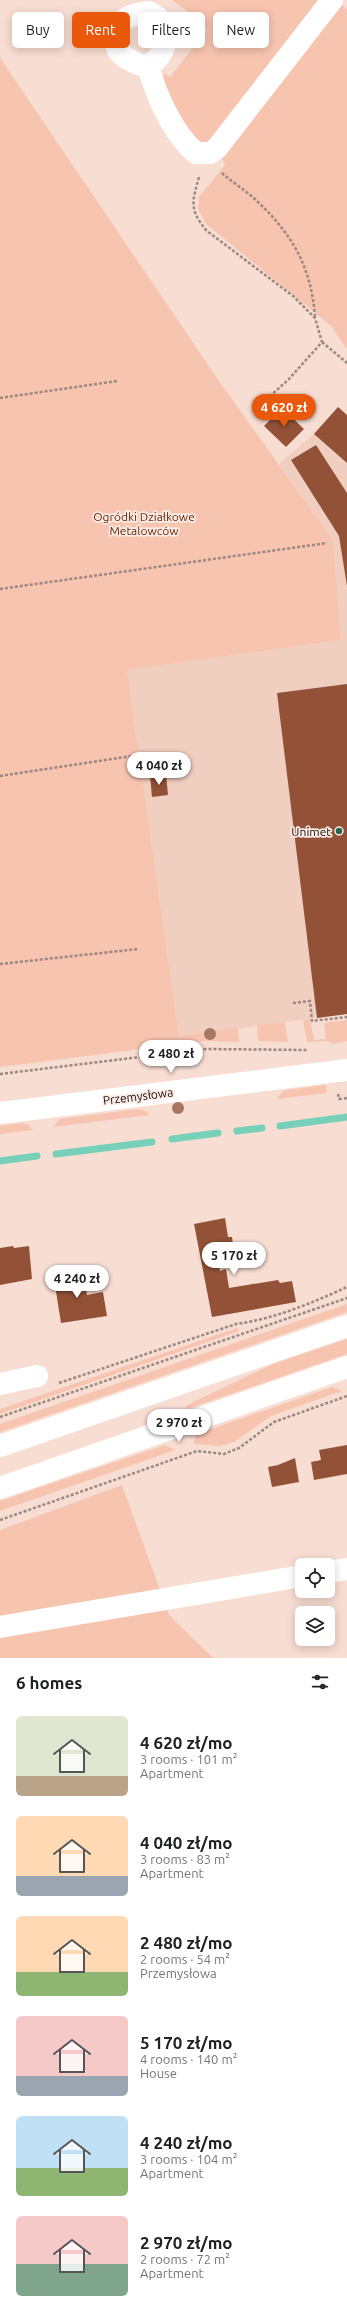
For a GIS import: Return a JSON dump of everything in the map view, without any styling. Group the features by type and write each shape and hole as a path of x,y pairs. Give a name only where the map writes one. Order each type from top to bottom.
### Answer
{"street":[{"path":"148,65 159,99 183,139 196,153 203,154 217,148 332,0"},
{"name":"Przemysłowa","path":"0,1112 347,1070"},
{"path":"0,1446 347,1326"},
{"path":"0,1488 347,1367"},
{"path":"0,1384 36,1376"},
{"path":"335,1571 347,1568"},
{"path":"0,1626 295,1577"}],"path":[{"path":"203,154 192,203 200,222 207,231 293,296 315,318"},
{"path":"203,154 224,175 257,201 289,237 304,264 314,294 315,318 322,342 347,363"},
{"path":"268,398 289,379 322,342"},
{"path":"0,398 117,381"},
{"path":"0,589 328,543"},
{"path":"0,776 132,756"},
{"path":"0,964 138,948"},
{"path":"293,1003 310,1002 312,1021 347,1017"},
{"path":"0,1074 206,1049 308,1050"},
{"path":"57,1384 236,1324 252,1322 318,1301 347,1286"},
{"path":"0,1417 347,1298"},
{"path":"0,1520 196,1451 224,1454 239,1448 274,1422 347,1396"}],"shaded area":[{"path":"338,407 347,415 347,1014 179,1036 127,670 341,640 333,540 279,464 314,434"}],"green space":[{"path":"172,0 335,0 347,9 347,349 331,326 206,224 198,208 199,197 225,165 221,156 200,145 162,92 164,73 170,77 193,48 205,48 205,12 188,12"},
{"name":"Ogródki Działkowe Metalowców","path":"0,58 221,384 333,540 341,640 127,670 179,1036 238,1028 239,1042 205,1041 0,1067"},
{"path":"310,1019 314,1040 326,1039 324,1023 347,1020 347,1041 332,1044 329,1041 307,1042 303,1020"},
{"path":"285,1022 288,1042 258,1041 257,1025"},
{"path":"326,1085 327,1093 277,1099 282,1092 287,1090"},
{"path":"138,1109 146,1111 149,1115 53,1127 60,1119"},
{"path":"23,1123 29,1125 33,1130 0,1134 0,1126"},
{"path":"347,1304 347,1312 0,1432 0,1424"},
{"path":"237,1328 239,1331 0,1414 0,1409"},
{"path":"347,1339 347,1354 187,1409 185,1408 189,1404 273,1364"},
{"path":"332,1387 342,1391 271,1416 234,1442 220,1446 193,1444 197,1434"},
{"path":"165,1445 175,1450 0,1511 0,1501"},
{"path":"122,1485 169,1615 213,1658 0,1658 0,1530"}],"building":[{"path":"338,407 347,415 347,463 314,434"},
{"path":"282,408 304,429 286,447 264,426"},
{"path":"316,445 347,493 347,586 339,536 291,460"},
{"path":"347,684 347,1014 317,1018 277,693"},
{"path":"166,774 168,795 152,797 150,776"},
{"path":"225,1218 228,1237 232,1237 234,1252 217,1255 220,1271 226,1269 229,1288 278,1280 280,1283 292,1281 296,1302 212,1317 194,1224"},
{"path":"13,1246 14,1248 29,1246 32,1279 0,1285 0,1248"},
{"path":"76,1270 79,1289 86,1288 87,1295 103,1292 107,1316 61,1323 53,1273"},
{"path":"347,1445 347,1474 314,1480 311,1462 321,1460 319,1450"},
{"path":"295,1458 299,1482 272,1487 268,1467 278,1465"}],"waterway":[{"path":"280,1126 347,1117"},
{"path":"237,1131 262,1128"},
{"path":"172,1139 218,1133"},
{"path":"56,1154 152,1142"},
{"path":"0,1161 37,1156"}],"place":[{"name":"Unimet","path":"339,831"}]}
